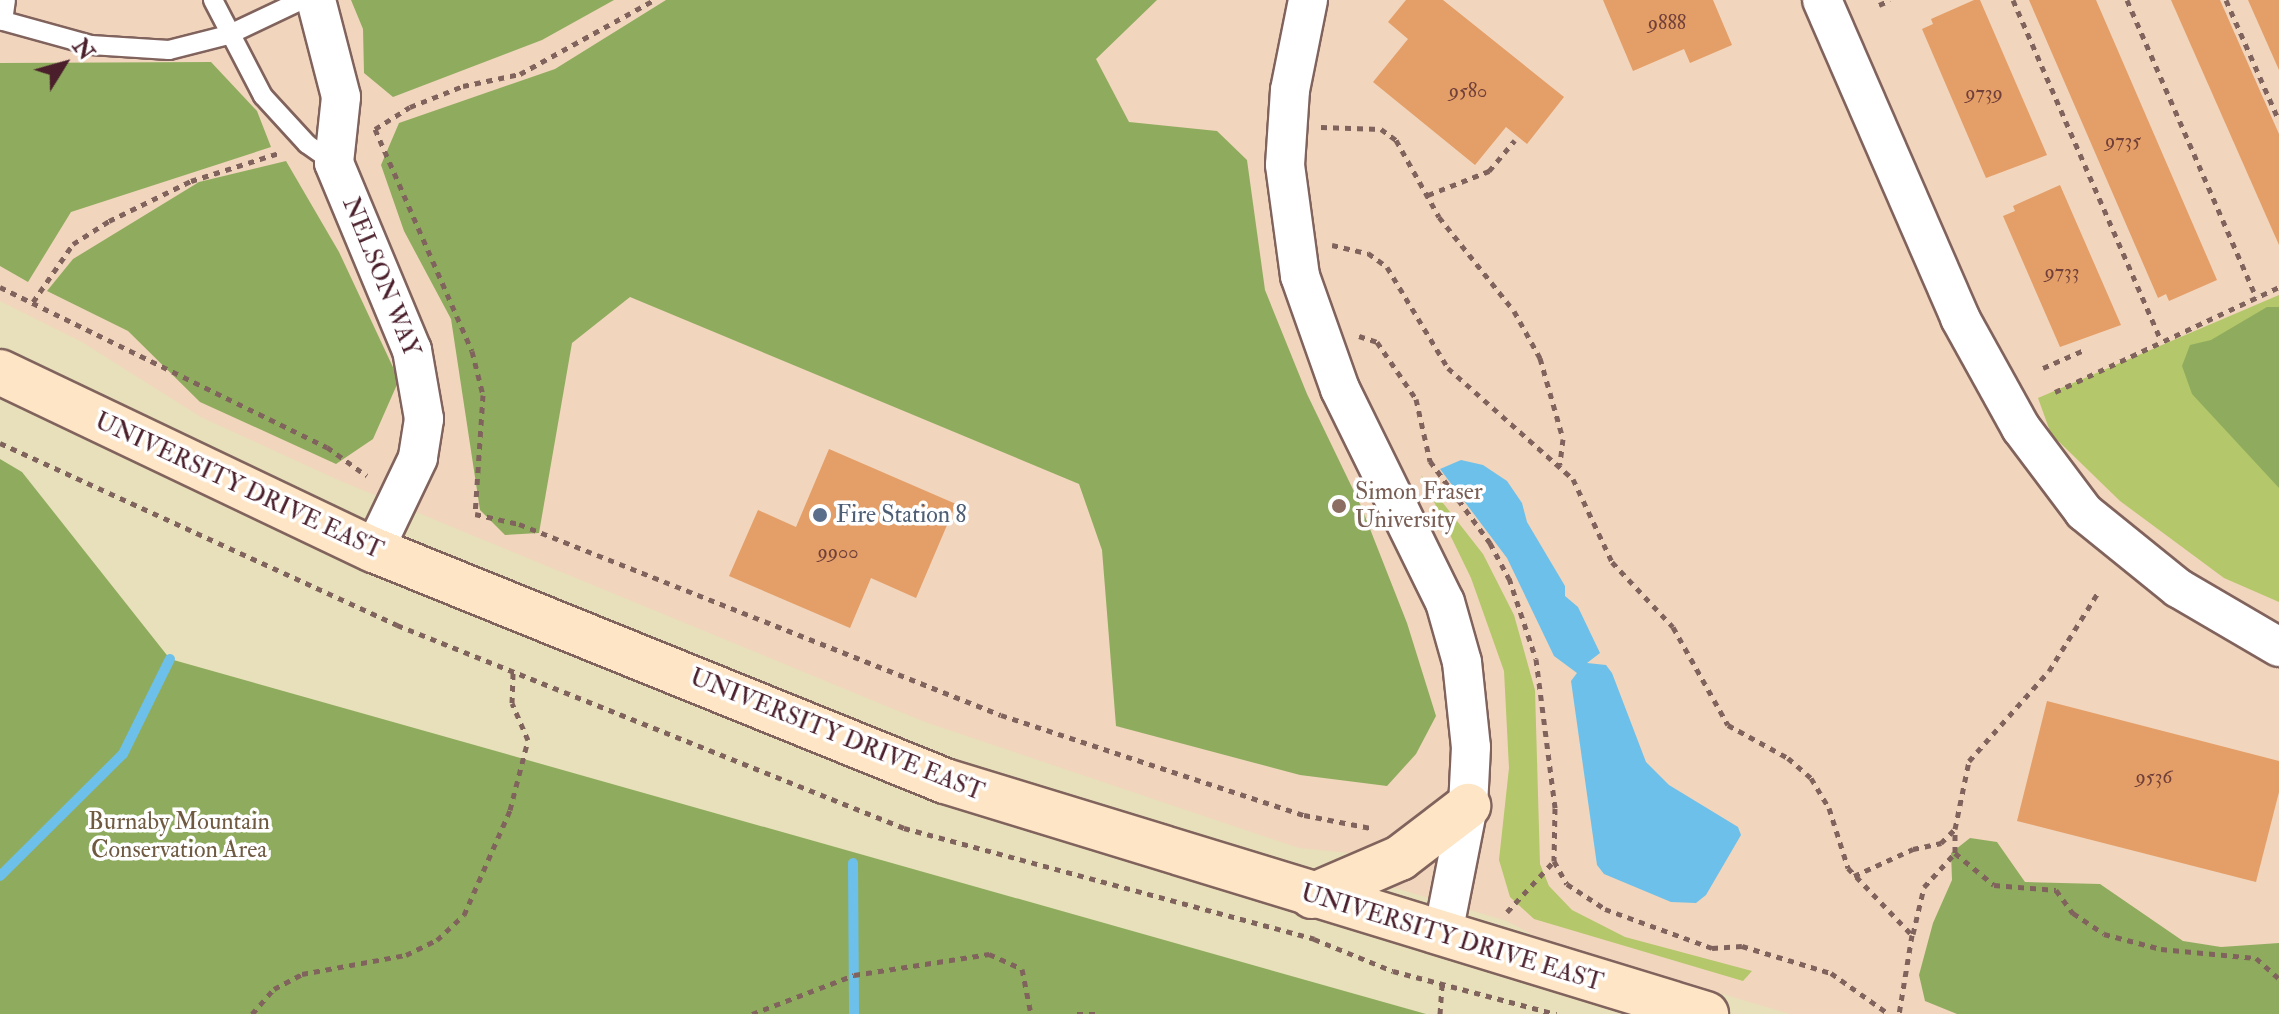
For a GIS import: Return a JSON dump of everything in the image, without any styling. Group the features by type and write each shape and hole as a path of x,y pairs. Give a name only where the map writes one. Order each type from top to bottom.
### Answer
{"street":[{"name":"NELSON WAY","path":"316,0 341,97 320,153 412,350 424,419 418,458 374,550"},
{"path":"1308,0 1290,90 1285,165 1300,276 1340,389 1445,602 1466,691 1471,747 1468,806 1443,934"},
{"path":"1822,0 1960,318 2021,428 2084,512 2178,588 2279,647"},
{"name":"UNIVERSITY DRIVE EAST","path":"0,372 374,550 945,781 1312,896 1706,1014"},
{"path":"1312,896 1400,858 1468,806"}],"lane":[{"path":"6,0 2,21 91,45 169,50 228,35 302,0"},
{"path":"213,0 228,35 263,96 320,153"}],"path":[{"path":"375,129 410,107 463,86 520,74 654,0"},
{"path":"1879,5 1890,0"},
{"path":"2013,0 2161,340"},
{"path":"2127,0 2256,297"},
{"path":"2226,0 2279,121"},
{"path":"369,115 472,351 483,395 475,514 519,524 1001,715 1304,815 1375,828 1383,835"},
{"path":"1320,127 1381,129 1396,140 1459,245 1514,311 1540,358 1563,439 1560,465"},
{"path":"1428,195 1489,171 1515,140"},
{"path":"33,302 73,244 109,221 191,181 320,153"},
{"path":"1332,245 1368,253 1387,267 1448,368 1573,479 1612,562 1673,627 1728,725 1788,758 1811,778 1829,808 1854,876 1912,935"},
{"path":"0,287 327,447 367,476"},
{"path":"2055,392 2161,340 2277,289"},
{"path":"1350,338 1365,334 1377,342 1416,399 1430,461 1490,543 1509,578 1536,659 1555,808 1554,861 1567,884 1605,909 1712,948 1742,946 1831,973 1889,1014"},
{"path":"2043,368 2082,351"},
{"path":"0,443 198,538 513,673 904,828 1314,939 1442,984 1556,1014"},
{"path":"1899,1014 1912,935 1924,887 1955,853 1955,829 1969,761 2049,671 2099,591"},
{"path":"252,1014 274,989 302,974 406,955 437,940 464,915 510,810 528,740 512,703 513,673"},
{"path":"1854,876 1913,849 1941,843 1955,829"},
{"path":"1955,853 1994,885 2056,890 2073,913 2104,934 2161,949 2256,958 2279,979"},
{"path":"1504,916 1554,861"},
{"path":"752,1014 854,975 989,954 1022,969 1031,1014"},
{"path":"1440,1014 1442,984"},
{"path":"1077,1014 1095,1014"}],"shaded area":[{"name":"Simon Fraser University","path":"0,0 2279,0 2279,1014 1790,1014 1544,941 1507,921 1392,887 1370,855 1299,848 925,722 336,479 201,417 82,342 0,301"}],"green space":[{"path":"351,0 614,0 542,40 393,97 364,73 363,29"},
{"path":"666,0 1157,0 1096,59 1129,122 1217,131 1247,160 1265,290 1307,394 1361,506 1407,623 1436,716 1416,754 1387,786 1300,775 1116,726 1102,550 1079,484 630,297 572,343 539,533 505,535 480,510 451,319 404,231 381,165 399,123 555,69"},
{"path":"211,62 257,111 271,147 71,212 28,282 0,266 0,63"},
{"path":"286,161 339,252 399,380 373,439 336,464 200,402 128,331 47,291 73,259 199,182"},
{"path":"2279,295 2279,602 2224,578 2120,501 2051,434 2038,398"},
{"path":"2267,307 2279,307 2279,488 2192,394 2182,366 2190,345 2211,340"},
{"name":"Burnaby Mountain Conservation Area","path":"0,459 22,472 170,659 1426,1014 0,1014"},
{"path":"1421,475 1483,554 1514,615 1535,690 1540,864 1549,886 1572,910 1625,937 1752,971 1743,981 1534,919 1510,897 1499,860 1509,768 1504,671 1471,578"},
{"path":"1970,838 1997,842 2025,882 2100,884 2183,941 2221,947 2279,943 2279,1014 1957,1014 1925,1001 1919,975 1933,923 1952,880 1951,853"}],"water":[{"path":"1461,460 1483,465 1507,481 1522,503 1527,522 1565,586 1565,596 1578,607 1600,653 1587,663 1606,665 1612,673 1646,762 1669,785 1738,827 1741,835 1706,895 1696,903 1671,902 1604,874 1597,865 1571,681 1577,673 1554,656 1507,558 1440,469"}],"building":[{"path":"1406,0 1443,0 1564,97 1527,144 1506,127 1475,165 1373,82 1408,39 1388,22"},
{"path":"1603,0 1713,0 1732,45 1690,63 1684,49 1633,71"},
{"path":"1980,0 2047,155 1986,178 1922,29 1933,24 1931,19"},
{"path":"2029,0 2096,0 2217,280 2169,301 2166,294 2158,298"},
{"path":"2171,0 2220,0 2279,134 2279,245"},
{"path":"2248,0 2279,0 2279,70"},
{"path":"2060,185 2121,325 2060,347 2003,216 2015,211 2013,206"},
{"name":"Fire Station 8","path":"829,449 956,504 916,598 871,578 850,628 729,576 758,510 796,527"},
{"path":"2047,701 2279,761 2279,792 2256,882 2017,821"}],"waterway":[{"path":"0,876 123,754 170,659"},
{"path":"853,863 854,1014"}],"place":[{"name":"Simon Fraser University","path":"1339,506"},
{"name":"Fire Station 8","path":"820,515"}]}
